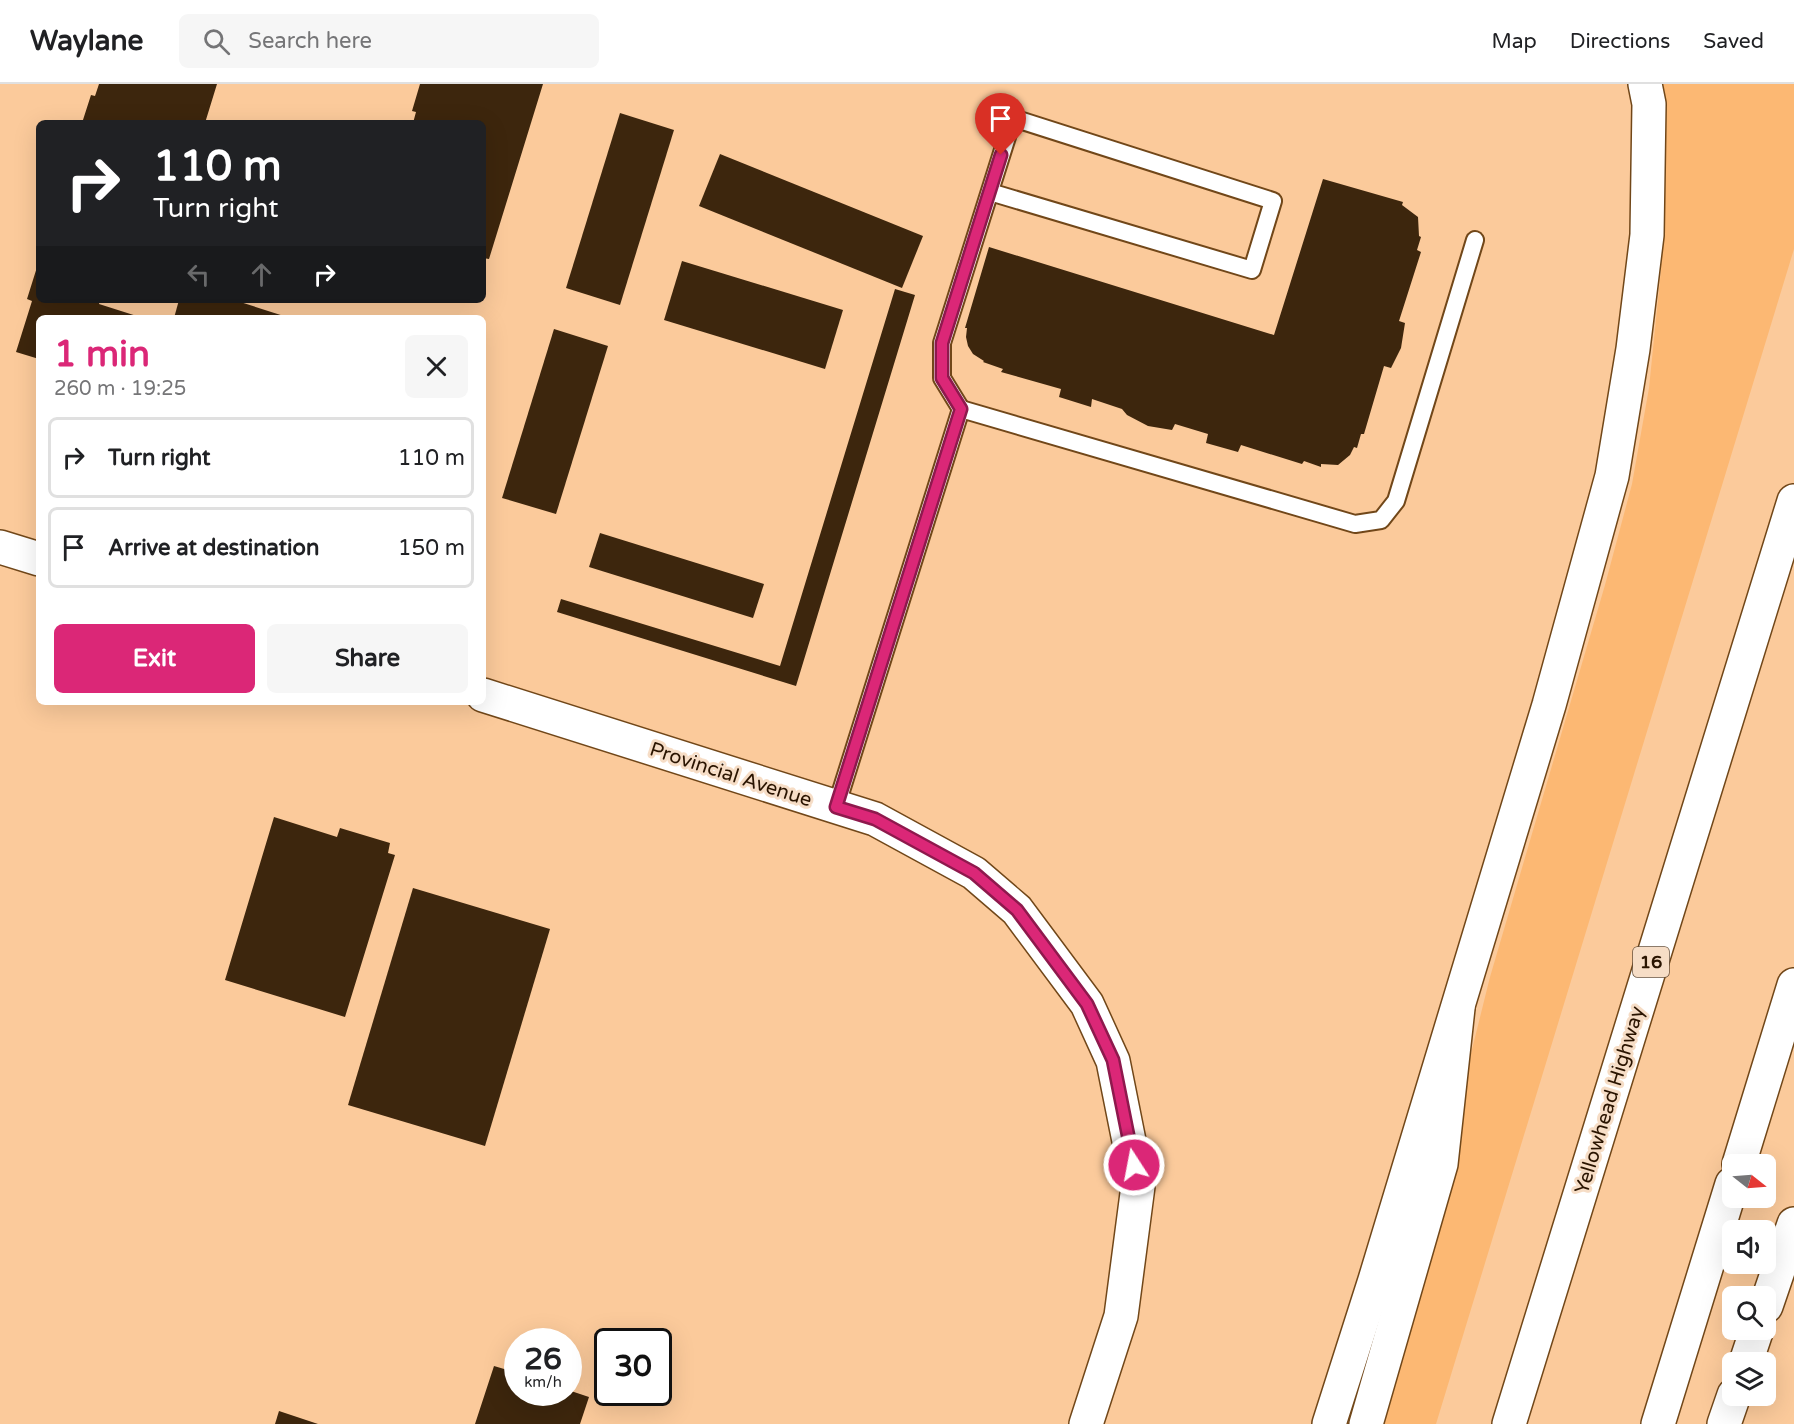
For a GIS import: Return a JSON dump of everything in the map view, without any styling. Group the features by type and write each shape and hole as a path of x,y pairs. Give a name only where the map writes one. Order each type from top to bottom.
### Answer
{"main road":[{"path":"1329,1424 1375,1280 1552,694 1612,476 1633,349 1647,235 1649,104 1645,84"},
{"name":"Yellowhead Highway","path":"1509,1424 1794,501"},
{"path":"0,547 36,558"},
{"name":"Provincial Avenue","path":"486,696 875,819 974,873 1017,910 1087,1004 1113,1060 1138,1186 1121,1316 1086,1424"},
{"path":"1742,1154 1794,985"},
{"path":"1366,1424 1441,1164 1458,1008"},
{"path":"1658,1424 1725,1208"},
{"path":"1773,1286 1794,1224"},
{"path":"1724,1424 1730,1406"}],"lane":[{"path":"990,192 1251,270 1273,201 1012,118 942,343 942,378 961,409 1355,525 1381,520 1396,501 1475,240"},
{"path":"836,807 961,409"}],"shaded area":[{"path":"1663,84 1794,84 1794,249 1436,1424 1379,1424 1490,977 1605,585 1632,484 1649,388 1661,270 1665,93"}],"building":[{"path":"99,84 217,84 206,120 83,120 91,95 95,96"},
{"path":"420,84 543,84 489,259 486,258 486,120 414,120 416,112 412,111"},
{"path":"620,113 674,130 620,305 566,288"},
{"path":"720,154 923,236 902,288 699,206"},
{"path":"1323,179 1403,202 1402,205 1418,217 1419,236 1421,237 1417,250 1421,252 1399,321 1405,323 1401,348 1391,368 1384,366 1364,434 1361,434 1357,448 1354,447 1350,455 1338,465 1321,464 1321,467 1304,461 1302,464 1241,445 1238,452 1206,443 1208,434 1175,424 1172,430 1148,426 1127,415 1122,409 1092,399 1091,407 1059,397 1061,389 1001,372 1003,369 983,362 973,354 968,346 967,328 965,328 989,247 1274,335"},
{"path":"682,261 843,310 825,369 664,320"},
{"path":"36,270 36,303 99,303 134,315 36,315 36,358 16,352 32,301 27,299"},
{"path":"895,289 915,295 796,686 557,612 561,599 780,666"},
{"path":"178,303 243,303 281,315 175,315"},
{"path":"554,329 608,346 556,514 502,498"},
{"path":"600,533 764,584 753,618 589,567"},
{"path":"274,817 337,837 340,828 390,843 388,853 395,855 345,1017 225,980"},
{"path":"413,888 550,929 485,1146 348,1105"},
{"path":"494,1366 504,1369 504,1406 582,1406 582,1395 589,1397 580,1424 475,1424"},
{"path":"279,1411 318,1424 275,1424"}],"route":[{"path":"1001,155 942,343 942,378 961,409 836,807 875,819 974,873 1017,910 1087,1004 1113,1060 1134,1165"}]}
